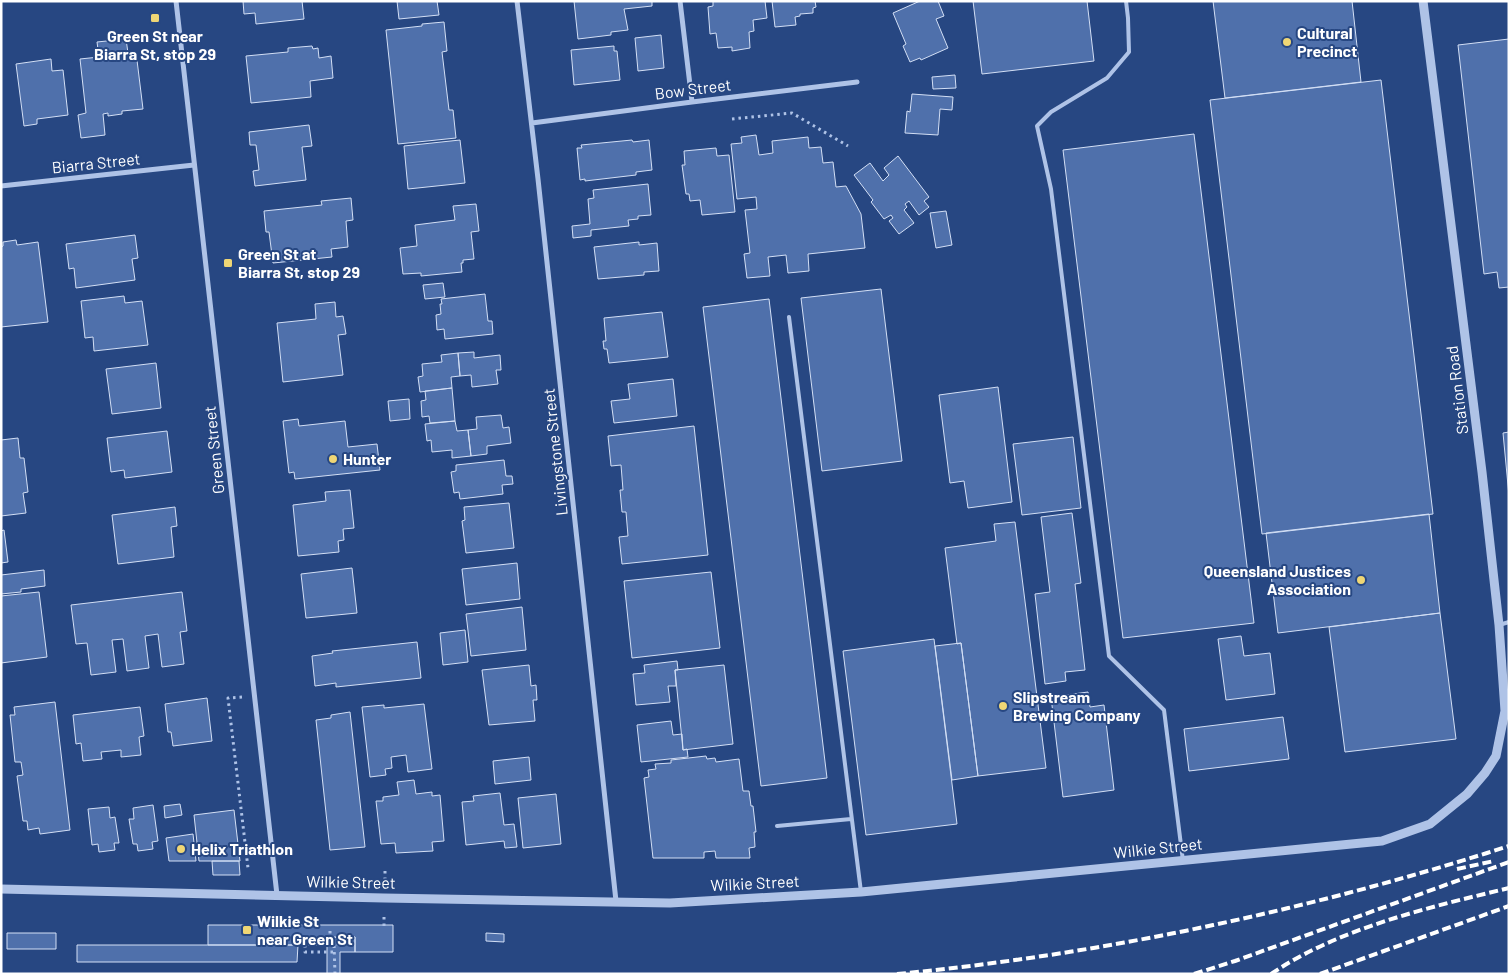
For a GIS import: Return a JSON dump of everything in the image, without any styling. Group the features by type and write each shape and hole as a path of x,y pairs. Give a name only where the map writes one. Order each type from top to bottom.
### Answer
{"street":[{"name":"Green Street","path":"176,1 277,895"},
{"name":"Livingstone Street","path":"517,1 616,901"},
{"path":"680,1 692,102"},
{"name":"Station Road","path":"1423,1 1468,350 1499,625 1505,711 1496,756 1485,773"},
{"name":"Bow Street","path":"532,124 857,82"},
{"name":"Biarra Street","path":"1,186 194,165"},
{"name":"Wilkie Street","path":"1,888 670,903 861,892 1382,841 1430,824 1468,794 1485,773"}],"lane":[{"path":"1126,1 1129,52 1107,78 1051,112 1036,126 1051,189 1109,656 1164,710 1183,861"},
{"path":"789,318 861,892"},
{"path":"1499,625 1509,622"},
{"path":"777,826 851,819"}],"path":[{"path":"732,119 792,113 848,146"},
{"path":"240,697 228,698 248,868"},
{"path":"384,871 385,882"},
{"path":"330,931 330,944 305,944 305,952 335,952"},
{"path":"335,974 334,944 350,944"}],"building":[{"path":"243,1 302,1 304,19 256,24 255,13 244,14"},
{"path":"397,1 437,1 439,15 399,19"},
{"path":"574,1 652,1 652,6 624,9 628,30 611,32 611,35 578,39"},
{"path":"713,1 765,1 767,18 753,20 754,31 749,32 750,48 732,51 732,47 718,48 716,33 710,34 708,7 713,6"},
{"path":"772,1 815,1 816,7 813,8 813,13 800,14 800,16 795,17 796,25 775,27"},
{"path":"920,1 938,1 944,16 936,19 948,48 921,60 920,58 910,62 903,46 906,44 893,13"},
{"path":"973,1 1087,1 1094,61 982,74"},
{"name":"Cultural Precinct","path":"1213,1 1352,1 1361,82 1225,98"},
{"path":"444,22 447,51 442,52 449,110 453,110 456,138 398,144 386,30"},
{"path":"661,35 664,68 638,71 635,38"},
{"path":"126,39 128,53 136,52 143,109 122,111 122,114 108,116 108,113 103,114 105,135 81,138 78,115 86,113 80,59 99,57 97,42"},
{"path":"1509,39 1509,287 1499,288 1497,272 1484,274 1458,45"},
{"path":"312,46 313,49 318,48 319,58 331,56 333,78 310,81 311,97 251,103 246,56 288,52 288,48"},
{"path":"614,46 614,51 617,51 620,80 574,85 571,50"},
{"path":"51,59 52,71 63,70 68,115 37,119 37,124 24,126 16,64"},
{"path":"955,75 956,88 933,89 932,77"},
{"path":"1381,80 1433,514 1262,534 1210,100"},
{"path":"912,94 953,97 952,110 940,109 938,135 905,133 907,111 910,112"},
{"path":"309,125 312,146 302,147 306,180 255,186 253,171 259,170 256,145 250,145 249,132"},
{"path":"1194,134 1254,623 1123,638 1063,150"},
{"path":"756,135 759,155 773,153 772,141 808,137 809,148 821,147 823,163 833,162 836,187 846,186 861,214 865,248 808,254 809,271 788,273 786,255 768,257 770,276 747,278 744,254 750,253 745,210 757,209 756,197 737,199 731,144 742,143 741,137"},
{"path":"460,140 465,183 408,189 404,146"},
{"path":"632,140 633,142 649,140 652,170 636,172 636,175 580,180 577,148 582,148 581,145"},
{"path":"716,148 717,156 729,155 735,212 702,215 700,200 690,201 689,194 686,194 682,165 685,165 684,151"},
{"path":"898,156 929,197 924,201 929,207 919,215 909,201 905,204 907,207 904,210 914,223 899,234 889,221 893,218 891,215 884,219 871,202 873,200 854,175 870,163 883,181 889,175 884,168"},
{"path":"648,184 651,215 638,216 638,219 628,220 629,226 591,230 591,236 573,238 572,226 590,224 588,199 594,198 593,190"},
{"path":"351,198 353,220 346,221 348,247 331,249 332,257 273,263 269,232 266,232 264,211 322,205 321,201"},
{"path":"476,204 479,231 471,232 474,259 463,260 463,263 461,263 462,272 421,276 421,273 403,274 400,248 417,246 415,225 455,220 453,206"},
{"path":"946,211 952,245 936,248 930,213"},
{"path":"135,235 138,258 132,259 135,280 76,288 74,268 69,269 66,244"},
{"path":"16,240 17,245 38,242 48,322 1,327 1,247 3,242"},
{"path":"639,242 639,245 657,243 659,271 644,272 644,275 598,279 594,247"},
{"path":"443,283 445,297 425,299 423,285"},
{"path":"881,289 902,461 822,471 801,298"},
{"path":"485,294 488,321 492,321 493,334 445,339 444,329 437,330 436,315 441,314 441,299"},
{"path":"124,296 125,303 142,301 148,345 94,351 93,337 85,338 81,301"},
{"path":"769,299 827,778 761,786 703,307"},
{"path":"335,302 336,317 343,316 346,334 338,335 343,375 283,382 277,323 316,319 315,304"},
{"path":"662,312 668,357 609,363 607,349 604,349 603,341 606,341 604,318"},
{"path":"474,352 474,358 500,355 501,370 496,370 498,384 472,387 471,375 460,376 458,353"},
{"path":"458,353 460,376 451,377 452,388 420,392 418,377 423,376 422,364 442,362 441,355"},
{"path":"156,363 161,408 112,414 106,369"},
{"path":"673,379 677,416 614,423 611,401 630,399 628,384"},
{"path":"998,387 1012,502 968,508 964,481 950,483 939,395"},
{"path":"452,388 455,421 430,423 429,416 422,417 421,401 426,400 425,391"},
{"path":"409,399 410,419 390,421 388,401"},
{"path":"501,415 503,428 509,427 511,443 487,446 487,454 471,456 468,430 477,429 476,417"},
{"name":"Hunter","path":"298,419 299,426 345,421 348,447 377,444 380,470 295,479 294,472 289,473 283,421"},
{"path":"455,421 457,431 468,430 471,456 452,458 452,450 432,452 431,440 427,441 425,424"},
{"path":"694,426 708,555 622,564 619,537 628,536 626,512 622,512 620,490 623,490 621,465 611,466 608,436"},
{"path":"167,431 172,472 125,478 124,470 111,472 107,438"},
{"path":"1509,432 1509,496 1503,433"},
{"path":"1073,437 1081,508 1022,515 1013,444"},
{"path":"18,438 20,458 24,458 28,492 23,493 26,513 1,516 1,440"},
{"path":"504,460 506,476 512,476 513,484 502,485 503,494 460,499 459,492 454,493 451,472 456,471 456,465"},
{"path":"350,490 354,528 343,529 344,540 338,541 339,552 298,556 293,505 326,501 325,492"},
{"path":"509,503 514,548 466,553 462,521 465,520 464,507"},
{"path":"175,507 177,526 171,527 174,557 118,564 112,515"},
{"path":"1072,513 1081,583 1075,584 1085,670 1065,672 1066,681 1045,684 1035,594 1050,592 1041,517"},
{"path":"1429,514 1440,613 1278,633 1266,533"},
{"name":"Slipstream Brewing Company","path":"1015,522 1046,768 978,776 961,643 957,644 945,548 996,541 994,524"},
{"path":"4,530 8,562 1,563 1,531"},
{"path":"517,563 520,599 466,605 462,569"},
{"path":"352,568 357,613 306,618 301,574"},
{"path":"44,570 45,586 21,589 21,592 1,594 1,575"},
{"path":"711,572 720,648 632,658 624,581"},
{"path":"39,592 47,657 1,663 1,596"},
{"path":"182,592 187,631 180,632 184,664 162,667 158,634 145,636 149,668 127,671 123,639 112,640 116,672 91,675 87,643 76,644 71,605"},
{"path":"522,607 526,650 471,656 466,614"},
{"path":"1440,613 1456,739 1345,752 1329,627"},
{"path":"465,630 468,662 443,665 440,633"},
{"path":"1241,636 1244,656 1270,653 1275,694 1226,700 1218,639"},
{"path":"934,639 957,824 866,835 843,651"},
{"path":"417,642 421,678 336,687 336,683 315,686 312,656 333,653 332,651"},
{"path":"961,643 978,776 952,780 935,646"},
{"path":"677,661 678,670 675,670 676,686 668,686 670,702 636,705 633,674 645,673 644,665"},
{"path":"529,665 531,686 536,685 537,700 533,700 535,721 489,725 482,670"},
{"path":"724,665 733,744 683,750 675,670"},
{"path":"1088,692 1090,707 1104,705 1114,790 1063,797 1051,697"},
{"path":"207,698 212,741 173,746 171,732 168,732 165,704"},
{"path":"55,702 70,830 40,834 39,828 28,830 27,821 23,821 17,776 23,775 21,762 15,762 10,715 15,715 14,707"},
{"path":"424,704 432,769 408,772 406,755 391,757 392,768 385,769 386,775 370,777 362,707 384,705 384,708"},
{"path":"140,707 144,736 139,737 141,755 121,757 121,750 101,752 102,759 83,761 81,743 76,744 73,715"},
{"path":"350,712 365,847 330,850 316,720"},
{"path":"1283,717 1289,759 1189,771 1184,729"},
{"path":"671,721 673,735 682,734 683,750 687,749 688,757 641,762 637,725"},
{"path":"706,756 707,759 715,758 716,762 739,759 743,791 749,791 756,832 754,832 755,847 749,848 750,858 716,858 715,851 704,852 704,858 653,858 644,778 649,777 648,770 656,769 655,764 671,763 671,760"},
{"path":"529,757 531,780 495,784 493,761"},
{"path":"414,780 416,794 432,792 432,796 440,795 444,841 432,842 433,851 396,853 395,843 381,844 376,801 383,801 383,797 399,795 397,782"},
{"path":"500,793 504,825 514,824 517,847 505,848 504,841 466,845 462,802 474,801 473,796"},
{"path":"556,794 561,844 523,848 518,798"},
{"path":"180,804 182,815 165,818 164,806"},
{"path":"153,805 158,841 152,842 153,849 138,851 137,844 133,844 129,819 134,819 133,808"},
{"path":"109,807 110,818 115,817 119,843 114,843 115,850 99,852 98,844 92,845 88,809"},
{"path":"234,810 240,861 199,861 194,815"},
{"name":"Helix Triathlon","path":"193,834 196,861 169,861 166,838"},
{"path":"212,861 239,861 240,875 213,875"},
{"path":"208,925 393,925 393,952 355,952 355,937 297,938 298,945 208,945"},
{"path":"7,933 56,933 56,949 7,949"},
{"path":"486,933 504,934 504,942 486,941"},
{"path":"327,937 355,937 355,952 340,952 340,974 327,974"},
{"path":"77,945 298,945 297,962 77,962"}],"railway":[{"path":"897,974 1052,955 1130,942 1283,909 1359,890 1509,846"},
{"path":"1457,869 1494,861"},
{"path":"1194,974 1509,862"},
{"path":"1271,974 1298,958 1355,932 1417,911 1509,888"},
{"path":"1320,974 1509,906"}],"place":[{"name":"Green St near Biarra St, stop 29","path":"155,18"},
{"name":"Cultural Precinct","path":"1287,42"},
{"name":"Green St at Biarra St, stop 29","path":"228,263"},
{"name":"Hunter","path":"333,459"},
{"name":"Queensland Justices Association","path":"1361,580"},
{"name":"Slipstream Brewing Company","path":"1003,706"},
{"name":"Helix Triathlon","path":"181,849"},
{"name":"Wilkie St near Green St","path":"247,930"}]}
